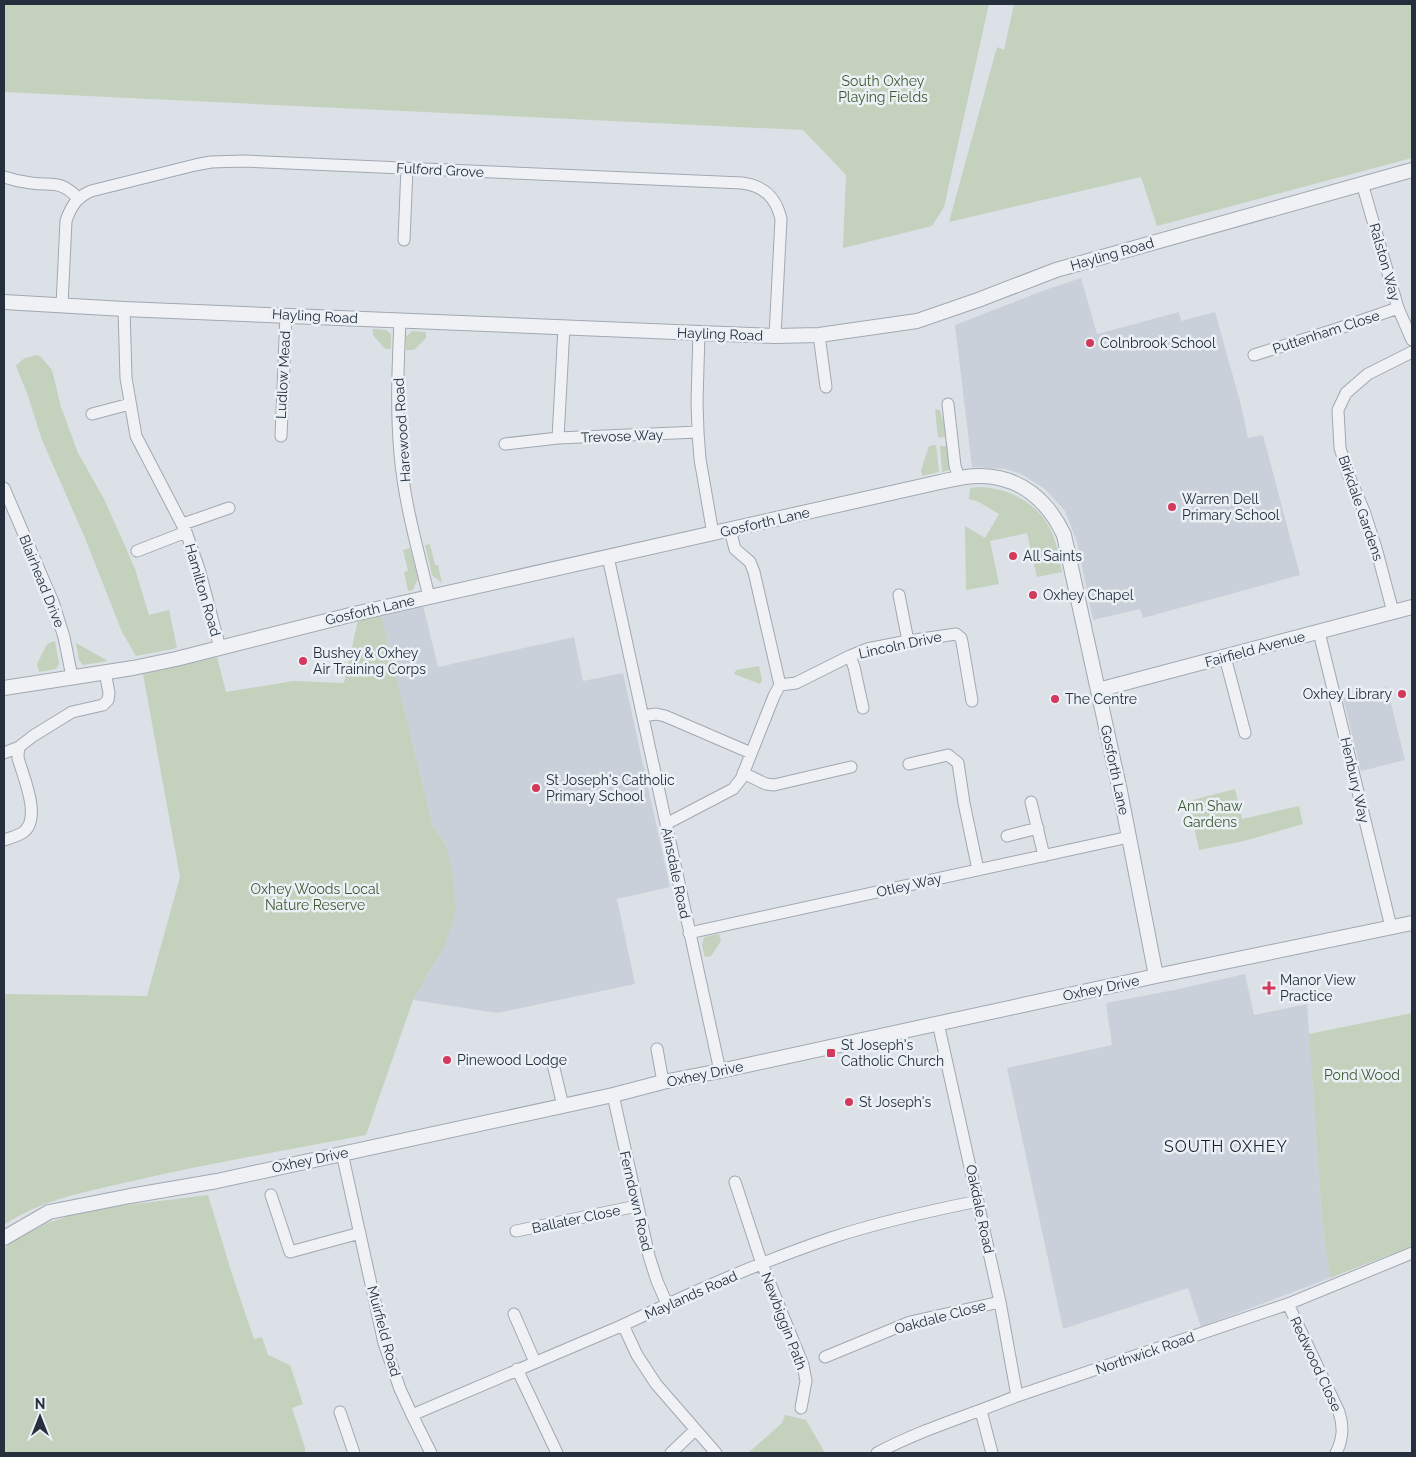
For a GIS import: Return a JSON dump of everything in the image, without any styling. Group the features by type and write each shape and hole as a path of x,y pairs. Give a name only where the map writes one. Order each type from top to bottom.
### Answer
{"street":[{"name":"Fulford Grove","path":"78,198 91,191 195,165 211,162 243,161 742,183 757,186 764,190 774,200 781,219 775,336"},
{"path":"404,240 407,168"},
{"name":"Hayling Road","path":"4,302 124,309 699,333 775,336 819,335 917,321 1056,270 1412,170"},
{"path":"4,177 32,184 58,184 71,191 78,198 70,210 66,221 62,305"},
{"name":"Ralston Way","path":"1362,183 1398,308 1412,340"},
{"name":"Puttenham Close","path":"1254,355 1398,308"},
{"name":"Hamilton Road","path":"124,309 126,378 136,436 184,528 199,569 220,648"},
{"name":"Ludlow Mead","path":"281,436 286,315"},
{"name":"Harewood Road","path":"400,320 398,411 400,455 406,492 429,597"},
{"path":"558,438 564,327"},
{"path":"699,333 698,432 700,459 713,534"},
{"path":"819,335 826,387"},
{"name":"Birkdale Gardens","path":"1393,612 1376,548 1340,448 1338,410 1346,392 1368,374 1412,352"},
{"path":"92,414 130,404"},
{"path":"948,404 955,466 959,478"},
{"name":"Trevose Way","path":"505,444 558,438 698,432"},
{"name":"Gosforth Lane","path":"4,688 176,660 320,622 959,478 981,476 1006,480 1017,484 1035,495 1054,516 1067,544 1129,837 1156,976"},
{"name":"Blairhead Drive","path":"4,488 53,602 64,637 72,677"},
{"name":"Hamilton Road","path":"137,551 229,508"},
{"path":"666,824 733,789 738,784 780,685 754,572 750,562 735,549 730,530"},
{"name":"Ainsdale Road","path":"608,557 720,1071"},
{"path":"899,595 908,641"},
{"name":"Fairfield Avenue","path":"1098,690 1412,607"},
{"name":"Henbury Way","path":"1319,632 1390,927"},
{"name":"Lincoln Drive","path":"780,685 796,683 867,649 956,634 961,638 963,646 972,701"},
{"path":"850,656 863,708"},
{"path":"1224,657 1245,733"},
{"path":"4,753 19,747 72,712 103,705 108,700 109,693 105,672"},
{"path":"642,716 656,714 665,716 751,754"},
{"path":"4,840 23,833 29,826 31,818 29,792 18,759 19,747"},
{"path":"909,764 948,754 958,763 978,870"},
{"path":"743,773 766,784 774,785 851,768"},
{"path":"1031,802 1044,856"},
{"path":"1007,836 1038,828"},
{"name":"Otley Way","path":"689,933 1129,837"},
{"name":"Oxhey Drive","path":"4,1238 49,1212 217,1181 613,1095 663,1082 1412,922"},
{"name":"Oakdale Road","path":"938,1023 1000,1302 1017,1396"},
{"path":"657,1049 663,1082"},
{"path":"553,1064 563,1106"},
{"name":"Ferndown Road","path":"613,1095 649,1256 667,1304"},
{"name":"Muirfield Road","path":"342,1153 384,1343 400,1389 431,1453"},
{"name":"Newbiggin Path","path":"735,1182 762,1264 803,1365 806,1381 801,1408"},
{"path":"271,1196 290,1252 360,1233"},
{"name":"Maylands Road","path":"412,1415 762,1264 831,1238 929,1211 978,1200"},
{"name":"Ballater Close","path":"516,1231 637,1206"},
{"name":"Northwick Road","path":"877,1453 938,1425 981,1411 1017,1396 1288,1304 1412,1253"},
{"name":"Oakdale Close","path":"825,1357 910,1322 1000,1302"},
{"name":"Redwood Close","path":"1288,1304 1339,1412 1342,1423 1341,1440 1336,1453"},
{"path":"514,1314 535,1362"},
{"path":"623,1325 637,1355 656,1384 716,1453"},
{"path":"517,1369 557,1453"},
{"path":"981,1411 992,1453"},
{"path":"340,1412 354,1453"},
{"path":"671,1453 695,1430"}],"shaded area":[{"name":"Warren Dell Primary School","path":"1081,278 1097,334 1179,312 1181,321 1215,312 1241,405 1248,438 1263,435 1300,575 1143,618 1140,609 1093,620 1077,542 1065,511 1045,489 1021,474 1005,469 972,467 955,325"},
{"name":"St Joseph's Catholic Primary School","path":"423,605 438,667 574,637 583,681 623,673 670,887 617,899 635,984 497,1013 413,1000 444,947 445,843 433,826 381,615"},
{"path":"1387,687 1405,760 1361,771 1343,698"},
{"path":"1245,974 1254,1015 1307,1004 1322,1220 1330,1278 1201,1327 1188,1288 1063,1329 1007,1068 1112,1045 1106,1003"}],"green space":[{"name":"South Oxhey Playing Fields","path":"4,4 989,4 944,207 932,226 843,248 846,175 803,130 4,92"},
{"path":"1014,4 1412,4 1412,158 1157,226 1141,177 949,222 997,47 1004,50"},
{"path":"373,329 386,330 391,334 391,349 385,349 373,335"},
{"path":"412,331 426,332 426,338 414,350 406,350 406,337"},
{"path":"37,355 52,370 61,407 78,453 104,499 122,539 135,569 149,615 169,610 177,648 136,656 122,632 85,538 42,440 16,366 28,357"},
{"path":"935,409 940,410 948,436 938,438"},
{"path":"936,445 939,472 922,476 921,470 929,446"},
{"path":"940,446 947,446 952,468 942,472"},
{"path":"970,488 991,488 1014,495 1034,508 1049,527 1054,538 1062,572 1037,577 1027,533 990,541 999,584 966,590 965,526 985,538 999,514 977,501 969,499"},
{"path":"430,544 442,583 432,575 425,545"},
{"path":"410,548 418,579 413,590 408,591 404,572 408,571 403,550"},
{"name":"Oxhey Woods Local Nature Reserve","path":"381,615 433,826 445,843 452,870 456,912 444,947 413,1000 366,1135 191,1168 83,1192 50,1202 4,1225 4,994 147,996 180,877 143,674 217,657 226,692 293,681 344,683 358,620"},
{"path":"55,641 59,664 56,669 39,672 37,664 47,644"},
{"path":"76,643 108,661 83,665 79,660"},
{"path":"759,666 762,680 760,684 734,674 736,670"},
{"name":"Ann Shaw Gardens","path":"1235,789 1242,819 1299,806 1303,824 1244,841 1199,850 1189,801"},
{"path":"719,934 721,941 711,956 705,957 702,945 704,937"},
{"name":"Pond Wood","path":"1412,1013 1412,1246 1330,1278 1322,1220 1309,1034"},
{"path":"208,1195 254,1339 262,1337 268,1355 290,1365 303,1404 292,1408 305,1453 4,1453 4,1249 10,1243 47,1223 87,1210"},
{"path":"785,1415 806,1420 825,1453 748,1453 782,1423"}],"place":[{"name":"Colnbrook School","path":"1090,343"},
{"name":"Warren Dell Primary School","path":"1172,507"},
{"name":"All Saints","path":"1013,556"},
{"name":"Oxhey Chapel","path":"1033,595"},
{"name":"Bushey & Oxhey Air Training Corps","path":"303,661"},
{"name":"Oxhey Library","path":"1402,694"},
{"name":"The Centre","path":"1055,699"},
{"name":"St Joseph's Catholic Primary School","path":"536,788"},
{"name":"Manor View Practice","path":"1269,988"},
{"name":"St Joseph's Catholic Church","path":"831,1053"},
{"name":"Pinewood Lodge","path":"447,1060"},
{"name":"St Joseph's","path":"849,1102"}],"district":[{"name":"SOUTH OXHEY","path":"1226,1146"}]}
